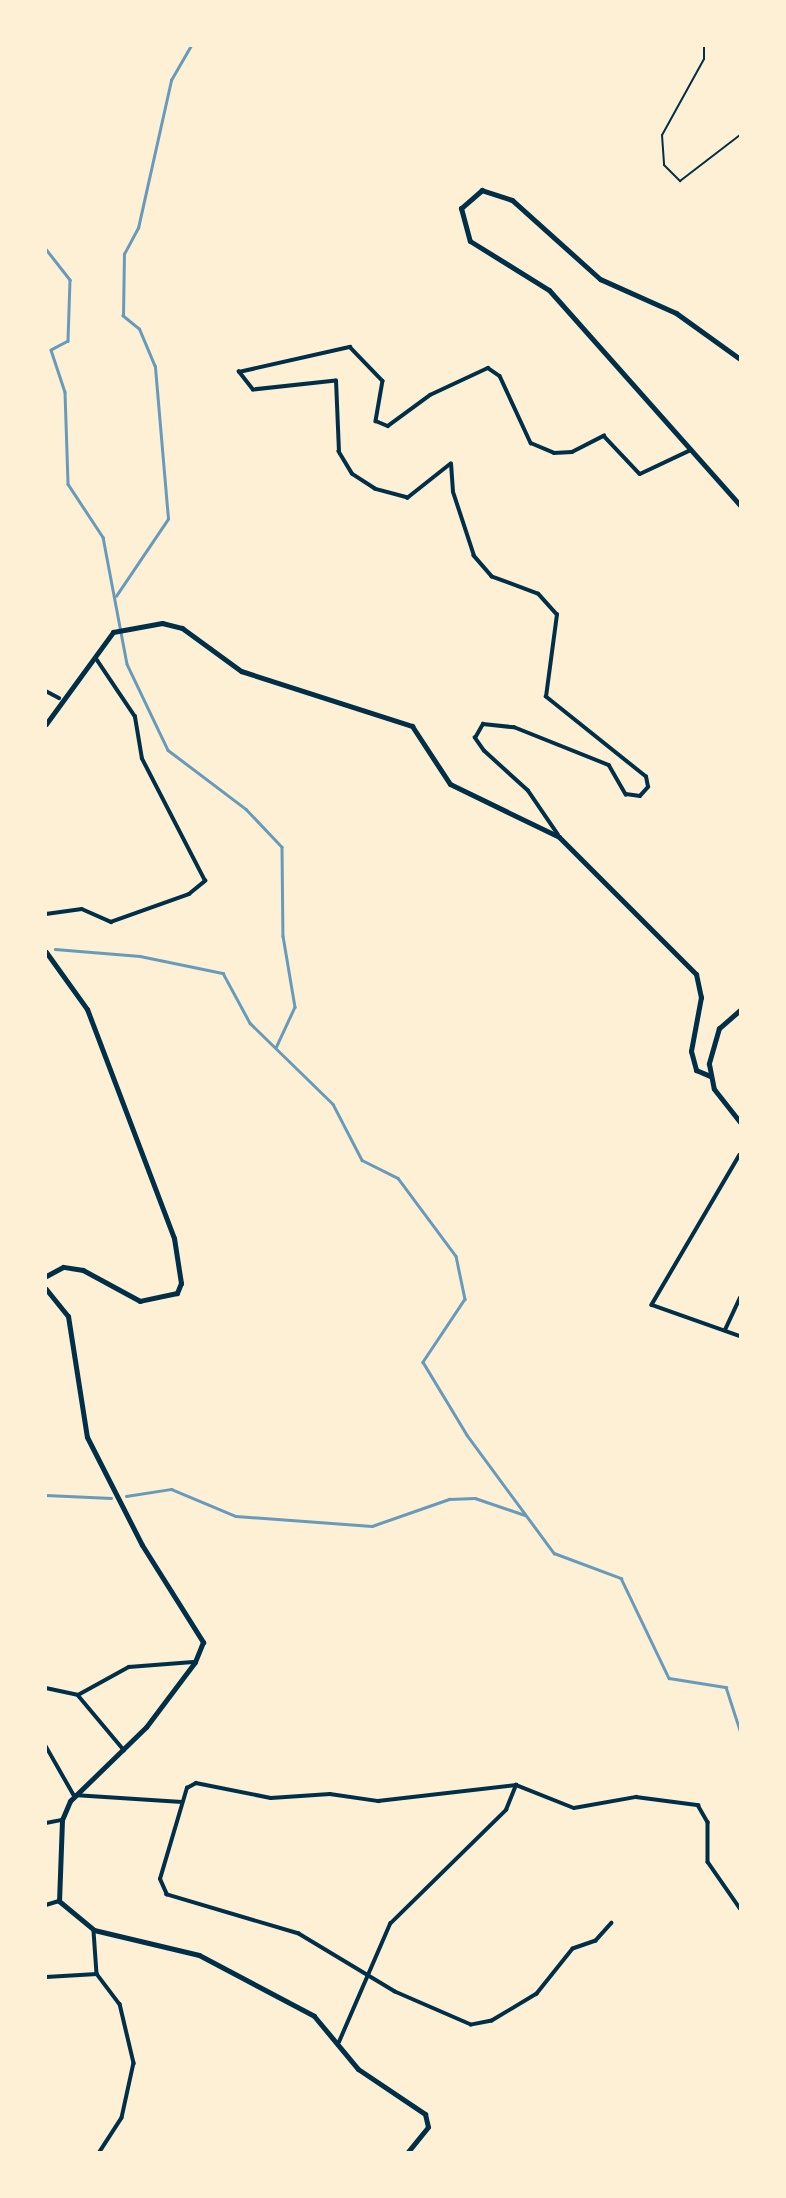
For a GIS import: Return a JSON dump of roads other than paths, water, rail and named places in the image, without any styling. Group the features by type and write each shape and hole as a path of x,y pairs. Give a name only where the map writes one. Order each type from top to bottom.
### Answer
{"main road":[{"path":"740,359 676,313 600,279 512,200 482,191 462,205 459,220 470,241 550,290 740,505"},
{"path":"46,724 59,698 96,659 113,632 162,623 182,628 241,671 412,726 450,784 559,837 696,974 701,997 691,1051 696,1070 710,1076"},
{"path":"46,952 87,1009 174,1238 181,1283 177,1293 140,1301 83,1270 63,1267 46,1276"},
{"path":"740,1010 710,1045 710,1076 740,1122"},
{"path":"46,1289 68,1316 87,1437 142,1545 199,1633 202,1647 195,1662 124,1751 74,1795 62,1820 59,1901 94,1930 162,1943 223,1965 314,2016 339,2042 358,2069 425,2114 428,2127 408,2152"}],"street":[{"path":"559,837 528,790 484,751 475,738 483,724 525,730 610,765 626,794 640,796 648,787 646,777 546,697 557,615 538,594 492,577 474,556 453,492 451,464 408,498 375,489 352,474 339,452 335,380 253,390 239,372 350,347 383,381 376,421 388,426 430,395 488,368 500,376 531,443 554,453 572,452 604,436 640,474 693,449"},
{"path":"46,914 82,909 110,922 202,888 205,881 142,759 135,717 96,659"},
{"path":"46,691 59,698"},
{"path":"740,1154 652,1305 740,1336"},
{"path":"725,1330 740,1298"},
{"path":"78,1696 130,1667 195,1662"},
{"path":"46,1688 78,1696 124,1751"},
{"path":"46,1746 74,1795 183,1802"},
{"path":"612,1923 596,1941 573,1949 537,1994 481,2024 461,2022 368,1976 299,1934 162,1890 183,1802 196,1783 271,1798 330,1794 378,1801 516,1785 574,1808 636,1797 698,1805 708,1822 708,1861 740,1908"},
{"path":"339,2042 397,1914 506,1810 516,1785"},
{"path":"46,1824 62,1820"},
{"path":"46,1905 59,1901"},
{"path":"94,1930 97,1973 120,2004 134,2063 122,2118 100,2152"},
{"path":"46,1977 97,1973"}],"waterway":[{"path":"116,596 168,519 155,367 139,329 123,316 124,254 138,228 171,80 191,46"},
{"path":"46,249 70,280 68,341 51,350 65,392 68,484 103,537 127,664 168,750 246,809 282,847 283,936 295,1007 276,1048"},
{"path":"55,949 140,956 223,973 250,1023 333,1104 362,1160 398,1178 456,1256 465,1299 423,1362 467,1435 554,1553 621,1578 669,1678 726,1687 740,1730"},
{"path":"126,1496 171,1489 236,1516 372,1526 449,1499 475,1498 525,1515"},
{"path":"46,1495 111,1498"}]}
